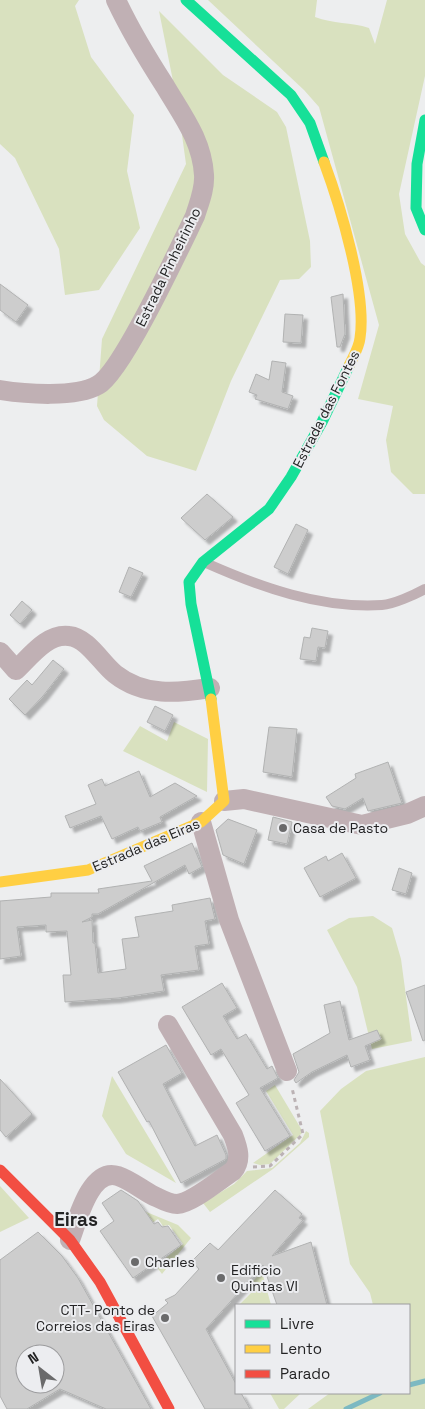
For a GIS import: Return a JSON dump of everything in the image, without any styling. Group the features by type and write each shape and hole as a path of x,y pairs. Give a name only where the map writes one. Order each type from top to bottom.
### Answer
{"street":[{"name":"Estrada Pinheirinho","path":"0,390 79,393 99,385 110,375 136,330 191,224 202,196 205,176 200,148 188,120 142,50 116,0"},
{"name":"Estrada das Fontes","path":"186,0 291,95 310,122 329,176 356,275 362,324 360,341 352,359 322,422 291,477 269,509 203,562 189,582 210,688 224,801"},
{"path":"425,120 416,164 416,208 425,230"},
{"path":"0,652 16,670 47,640 69,636 85,644 116,675 143,688 173,693 210,688"},
{"path":"224,801 244,799 362,825 407,814 425,806"},
{"name":"Estrada das Eiras","path":"0,882 88,870 201,822 224,801"},
{"path":"201,822 229,920 287,1071"},
{"path":"70,1240 90,1190 97,1182 107,1177 117,1176 164,1201 176,1204 188,1200 233,1171 238,1165 238,1150 233,1136 168,1025"},
{"path":"0,1170 70,1240 100,1282 169,1409"}],"lane":[{"path":"203,562 247,582 292,595 348,604 384,605 425,589"}],"path":[{"path":"238,1165 260,1168 270,1166 303,1134 287,1071"}],"green space":[{"path":"0,0 79,0 75,6 91,57 134,115 127,171 140,228 99,290 65,295 59,249 15,158 0,144"},
{"path":"208,0 317,0 315,17 369,28 375,44 387,0 425,0 425,76 399,194 405,234 421,263 425,266 425,494 413,494 391,472 386,440 393,406 358,399 379,325 319,107 304,90"},
{"path":"159,11 223,75 277,112 286,127 310,241 311,267 299,279 280,280 231,381 196,471 147,456 104,420 97,406 102,339 186,164 178,106"},
{"path":"174,722 208,739 207,792 123,751 140,726 167,741"},
{"path":"373,916 392,928 401,959 412,1041 372,1049 357,987 327,930 349,918"},
{"path":"425,1057 425,1409 308,1409 329,1394 410,1394 410,1304 373,1304 370,1293 350,1264 320,1111 341,1089 366,1071"},
{"path":"112,1076 176,1183 126,1154 102,1116"},
{"path":"275,1085 303,1132 270,1164 260,1165 253,1163 293,1135 266,1091"},
{"path":"306,1131 309,1133 309,1137 273,1169 210,1212 203,1203 234,1184 247,1171 272,1168 300,1143"},
{"path":"0,1186 29,1218 0,1232"},
{"path":"144,1211 178,1225 191,1238 162,1274 156,1266 183,1244 169,1225 163,1226 158,1219 146,1227"},
{"path":"262,1272 271,1304 240,1304 253,1291 251,1283"},
{"path":"271,1394 300,1394 284,1409 279,1409"}],"building":[{"path":"0,284 28,305 16,322 0,310"},
{"path":"343,294 345,334 340,347 337,347 331,297"},
{"path":"285,314 303,315 301,343 283,342"},
{"path":"272,361 286,363 282,392 293,396 288,409 255,399 257,395 249,392 256,374 269,380"},
{"path":"207,494 233,517 205,540 181,518"},
{"path":"296,524 308,530 288,574 274,567"},
{"path":"129,567 143,573 131,597 119,592"},
{"path":"22,601 32,610 20,624 10,615"},
{"path":"312,628 328,631 325,648 318,647 316,661 300,659 304,637 310,638"},
{"path":"53,660 64,669 25,715 9,699 27,680 32,685"},
{"path":"155,706 173,715 165,731 147,722"},
{"path":"269,727 297,729 292,777 263,772"},
{"path":"388,762 402,803 368,811 363,798 345,809 332,806 326,797 356,778 355,774"},
{"path":"139,771 150,797 175,783 197,796 160,817 162,822 140,831 138,827 112,839 101,816 70,828 65,816 96,804 88,785 102,779 105,786"},
{"path":"273,817 292,822 287,844 268,840"},
{"path":"228,819 257,830 244,864 223,855 216,830"},
{"path":"192,843 202,867 189,874 185,865 98,914 92,914 92,917 82,922 92,920 93,943 95,943 98,973 126,969 122,939 139,937 135,917 173,911 172,905 210,898 215,919 205,921 209,944 195,946 199,970 161,975 164,991 118,998 65,1002 63,975 71,975 67,931 46,932 46,925 17,927 21,956 0,959 0,901 51,897 51,893 99,893 98,889 152,881 144,866"},
{"path":"342,853 356,878 320,897 304,868 326,856 328,861"},
{"path":"399,868 412,873 406,894 392,890"},
{"path":"222,983 237,1008 223,1016 237,1039 246,1034 267,1069 272,1066 278,1078 260,1088 290,1136 265,1151 236,1103 249,1095 221,1049 211,1055 182,1007"},
{"path":"425,985 425,1040 423,1041 406,992"},
{"path":"340,1001 349,1040 377,1030 381,1039 365,1046 370,1060 351,1067 347,1055 312,1072 296,1083 294,1080 299,1072 293,1054 330,1033 324,1005"},
{"path":"166,1045 182,1073 163,1084 195,1146 217,1135 226,1155 226,1159 181,1183 149,1121 147,1122 118,1072"},
{"path":"0,1079 32,1114 6,1137 0,1130"},
{"path":"121,1190 138,1201 154,1224 158,1222 162,1227 168,1226 181,1245 133,1278 100,1231 114,1221 102,1203"},
{"path":"275,1190 302,1214 299,1218 303,1220 272,1256 311,1242 327,1304 277,1304 263,1265 206,1329 235,1382 235,1394 242,1394 250,1409 205,1409 152,1316 168,1303 165,1300 175,1295 199,1269 192,1261 210,1243 218,1250"},
{"path":"38,1232 62,1256 78,1278 151,1409 106,1409 65,1391 65,1344 15,1344 15,1394 52,1394 27,1409 7,1409 0,1396 0,1260"}],"waterway":[{"path":"410,1385 425,1381"},
{"path":"346,1409 378,1394"}],"traffic: fast":[{"path":"186,0 291,95 310,123 324,162"},
{"path":"425,120 417,164 416,208 425,230"},
{"path":"211,699 191,604 189,582 203,562 269,509 291,477 322,422 349,366"}],"traffic: slow":[{"path":"324,162 351,250 360,298 360,338 349,366"},
{"path":"0,882 88,870 201,822 224,801 211,699"}],"traffic: jam":[{"path":"0,1170 70,1240 100,1282 169,1409"}],"place":[{"name":"Casa de Pasto","path":"283,828"},
{"name":"Charles","path":"135,1262"},
{"name":"Edificio Quintas VI","path":"221,1278"},
{"name":"CTT- Ponto de Correios das Eiras","path":"165,1318"}],"district":[{"name":"Eiras","path":"76,1219"}]}
